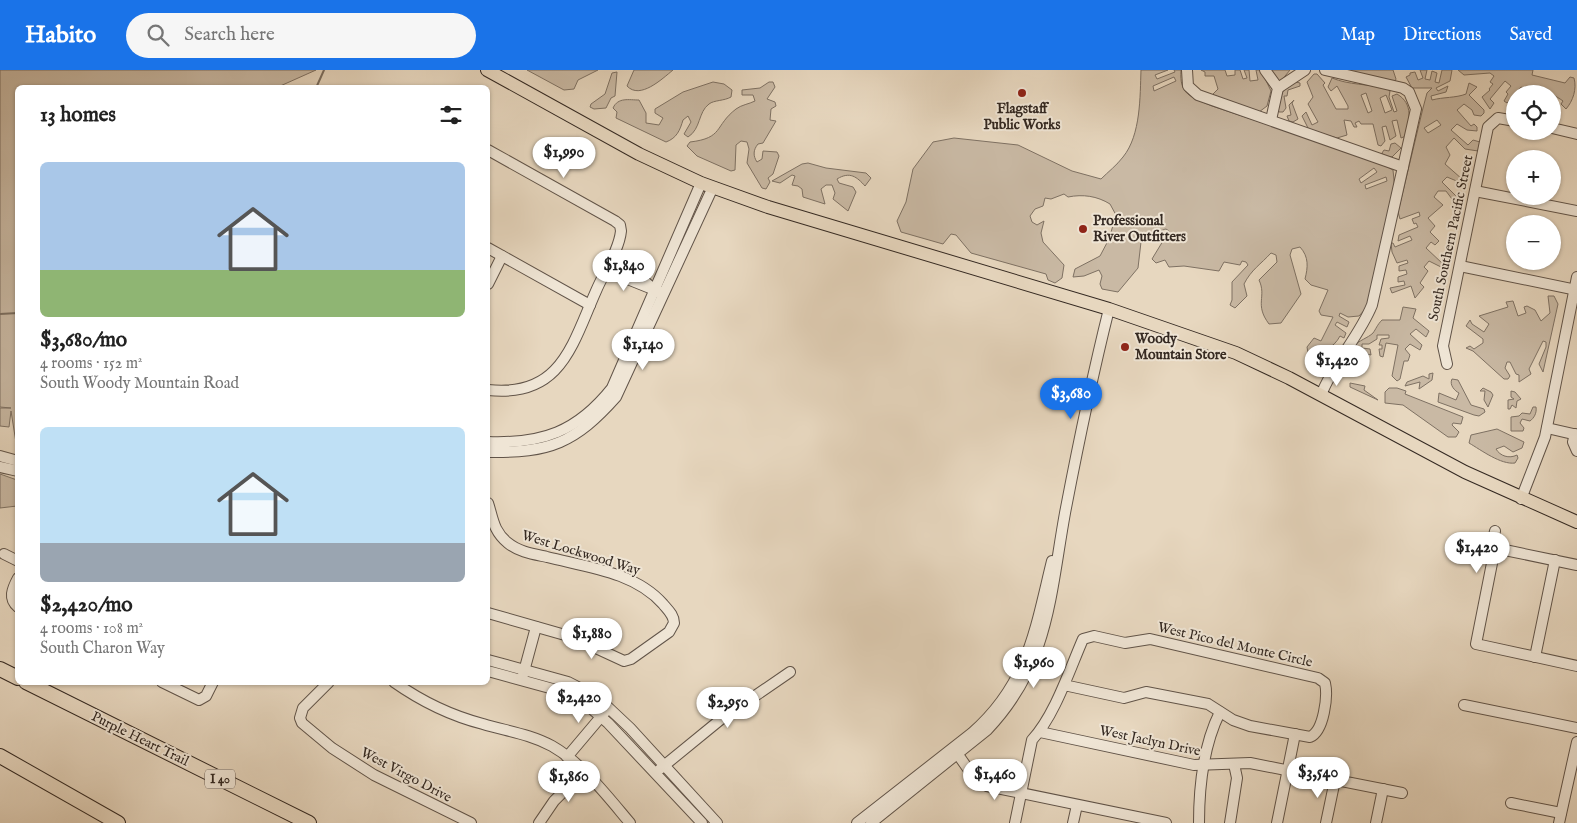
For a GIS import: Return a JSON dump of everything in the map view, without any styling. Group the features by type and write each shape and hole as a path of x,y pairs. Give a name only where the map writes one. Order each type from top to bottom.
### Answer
{"highway":[{"path":"0,669 15,676"},
{"name":"Purple Heart Trail","path":"32,685 309,823"},
{"path":"0,756 118,823"}],"main road":[{"path":"488,70 639,154 707,185 768,207 1109,309 1236,354 1321,394 1417,448 1521,499 1577,522"}],"street":[{"path":"1187,70 1188,86 1195,93 1403,168"},
{"path":"1264,70 1278,88"},
{"path":"1271,120 1278,88 1305,70"},
{"path":"1321,394 1331,371 1365,324 1372,305 1416,109 1409,92 1395,85 1325,70"},
{"name":"South Southern Pacific Street","path":"1447,364 1443,346 1488,128 1494,120 1506,119"},
{"path":"1561,130 1577,134"},
{"path":"490,151 615,221 621,227 620,236 572,349 554,372 537,384 521,389 490,390"},
{"path":"490,442 518,442 541,439 568,428 597,407 612,388 653,289 707,185"},
{"path":"490,452 522,453 551,447 578,434 595,421 616,397 665,294 707,185"},
{"path":"1475,191 1577,211"},
{"path":"490,249 590,305"},
{"path":"490,280 502,256"},
{"path":"1460,266 1576,290"},
{"path":"607,267 638,285 665,294"},
{"path":"1521,499 1546,428 1576,290 1577,277"},
{"path":"858,823 1001,716 1028,675 1044,633 1087,401 1109,309"},
{"path":"1546,428 1576,435 1573,442 1577,451"},
{"path":"0,456 15,460"},
{"path":"0,468 15,470"},
{"name":"West Lockwood Way","path":"490,511 494,526 504,540 514,547 632,581 659,599 673,616 674,624 669,632 633,658 624,661 572,637 536,627"},
{"path":"1495,531 1493,540 1495,548 1476,644 1577,666"},
{"path":"1495,548 1577,565"},
{"path":"4,554 15,560"},
{"path":"1536,657 1555,560"},
{"path":"15,585 11,595 15,604"},
{"path":"490,614 536,627 522,680"},
{"name":"West Pico del Monte Circle","path":"1015,823 1032,740 1040,732 1064,685 1083,639 1094,636 1125,643 1150,639 1224,655 1244,663 1318,678 1325,682 1327,690 1319,728 1316,734 1310,737 1250,726 1220,712 1209,704 1146,692 1124,698 1064,685"},
{"path":"490,660 525,669 584,690 609,708 717,823"},
{"path":"490,672 572,696 601,717 702,823"},
{"path":"655,773 720,720 790,672"},
{"path":"168,685 199,700 206,696 212,685"},
{"name":"West Virgo Drive","path":"326,685 303,708 300,715 302,723 332,748 374,775 471,823"},
{"path":"399,685 447,712 538,740 567,757 630,823"},
{"path":"1464,705 1577,728"},
{"path":"567,757 609,708"},
{"path":"1199,823 1198,797 1214,723 1220,712"},
{"name":"West Jaclyn Drive","path":"1040,732 1204,766 1250,763 1402,793"},
{"path":"1277,823 1295,734"},
{"path":"1511,804 1560,818 1572,784 1577,742"},
{"path":"956,751 978,782 987,786 1138,820 1166,823"},
{"path":"871,823 956,751"},
{"path":"1230,823 1237,778 1234,764"},
{"path":"539,823 554,801 583,772"},
{"path":"1326,823 1335,780"},
{"path":"1376,823 1383,789"},
{"path":"1073,823 1077,805"}],"shaded area":[{"path":"0,70 316,70 282,85 15,85 15,436 11,411 9,427 0,426 0,408 11,408 0,407"},
{"path":"527,70 598,70 578,80 574,89 564,90"},
{"path":"634,70 673,70 651,87 638,91 632,90 627,86"},
{"path":"1141,70 1168,70 1155,75 1157,79 1175,72 1174,70 1181,70 1184,90 1198,100 1374,160 1393,170 1395,190 1368,306 1359,316 1348,317 1340,313 1339,316 1349,322 1347,327 1337,322 1335,325 1346,333 1344,338 1340,336 1331,347 1322,351 1308,353 1307,347 1314,338 1321,341 1333,317 1321,315 1319,311 1328,290 1311,285 1305,279 1307,262 1300,247 1292,249 1290,255 1301,294 1281,323 1269,324 1265,317 1261,306 1262,291 1259,280 1277,262 1276,255 1271,253 1256,267 1244,284 1247,296 1235,308 1230,305 1232,300 1232,282 1248,265 1246,262 1242,261 1240,265 1224,262 1219,271 1184,266 1169,267 1165,260 1156,263 1152,259 1169,231 1166,229 1141,242 1138,268 1118,292 1102,289 1100,284 1102,276 1099,270 1084,276 1073,277 1075,269 1100,256 1109,239 1116,215 1110,204 1095,197 1068,197 1064,194 1051,199 1045,198 1043,206 1035,209 1030,216 1032,222 1037,225 1044,221 1041,233 1043,242 1064,265 1062,278 1055,283 1048,280 1046,274 971,253 956,235 951,234 943,244 901,232 897,221 906,202 913,169 933,142 954,138 1018,145 1072,171 1101,179 1123,157 1133,138 1140,103","holes":["1174,77 1176,81 1154,91 1153,86","1374,168 1377,172 1361,183 1359,179","1386,177 1387,181 1366,189 1365,185"]},
{"path":"1201,70 1225,70 1227,76 1235,75 1235,70 1240,70 1243,79 1247,78 1244,70 1249,70 1250,81 1258,80 1256,70 1261,70 1271,91 1267,106 1259,112 1211,96 1218,89 1214,76 1205,76 1205,72"},
{"path":"1269,70 1290,70 1281,81 1276,80"},
{"path":"1336,70 1393,70 1396,79 1394,84"},
{"path":"1420,70 1427,70 1425,79 1430,80 1432,71 1437,73 1435,82 1439,83 1442,70 1452,70 1450,81 1436,88 1438,91 1448,86 1446,92 1431,96 1432,100 1466,94 1469,83 1477,87 1469,95 1484,110 1484,113 1481,116 1474,115 1472,110 1464,104 1457,110 1471,126 1474,124 1477,127 1477,131 1467,130 1457,124 1451,130 1468,145 1473,140 1480,142 1478,151 1465,149 1454,138 1446,147 1450,155 1445,164 1462,179 1459,182 1447,177 1442,182 1458,200 1452,199 1446,191 1438,191 1434,197 1443,205 1428,218 1435,226 1430,232 1439,241 1435,245 1431,242 1426,248 1443,264 1448,259 1449,265 1443,268 1429,261 1424,267 1428,271 1420,283 1424,287 1415,298 1411,286 1392,293 1390,288 1405,285 1404,281 1398,282 1398,277 1407,274 1406,270 1399,271 1399,266 1408,263 1407,260 1397,263 1392,252 1391,243 1395,247 1412,240 1410,236 1398,241 1399,235 1418,227 1412,219 1420,216 1419,212 1400,219 1398,212 1427,93 1432,88 1412,88 1406,77 1410,73 1415,72 1418,80 1423,78","holes":["1437,120 1441,125 1428,133 1424,128"]},
{"path":"1458,70 1533,70 1532,75 1565,83 1570,77 1574,78 1575,91 1566,109 1561,104 1563,101 1561,100 1561,85 1510,85 1505,81 1490,99 1494,103 1490,109 1482,97 1490,90 1493,84 1490,82 1494,76 1490,73 1464,75"},
{"path":"617,72 615,96 611,98 606,108 594,109 590,107 591,104 605,94 612,73"},
{"path":"1314,74 1317,74 1325,83 1323,85 1336,109 1348,109 1348,106 1337,86 1331,91 1328,87 1332,78 1386,88 1390,91 1389,97 1394,112 1397,111 1392,96 1397,94 1406,103 1408,108 1409,119 1406,136 1401,138 1397,120 1392,121 1396,136 1390,140 1386,126 1382,127 1385,141 1381,146 1378,145 1373,124 1361,124 1359,121 1355,123 1357,127 1354,127 1351,121 1344,120 1347,135 1337,138 1309,130 1302,116 1306,112 1312,125 1318,122 1308,104 1313,97 1307,82","holes":["1366,93 1372,111 1368,113 1361,95","1386,95 1392,110 1385,113 1380,98"]},
{"path":"713,82 724,84 732,90 731,97 705,107 695,130 688,137 684,134 691,122 688,116 683,120 675,136 666,142 616,118 617,112 613,108 615,104 624,100 639,100 646,113 646,123 659,125 663,118 655,113 655,109 683,92"},
{"path":"769,82 773,82 775,87 767,99 775,102 776,106 771,109 770,120 776,121 763,143 756,146 754,153 757,162 762,159 763,151 777,152 779,156 773,174 768,178 770,182 766,189 762,188 747,163 749,149 747,142 741,141 736,145 735,170 731,171 697,156 687,146 690,142 708,138 718,130 736,109 755,101 753,95 742,95 742,90 760,88"},
{"path":"1296,82 1300,83 1300,86 1288,90 1287,96 1284,96 1286,108 1283,112 1279,112 1277,108 1284,88"},
{"path":"1294,100 1292,103 1298,119 1293,122 1289,121 1287,116 1291,115 1289,105"},
{"path":"1395,143 1401,148 1392,157 1383,156 1384,150 1389,151 1391,144"},
{"path":"808,163 826,168 866,173 871,178 865,186 859,180 849,175 837,179 839,183 853,187 856,192 848,211 833,199 835,193 832,185 826,185 821,189 825,204 803,197 802,189 792,185 795,176 792,175 780,183 772,181 802,164"},
{"path":"1548,296 1554,296 1558,304 1543,372 1539,364 1546,347 1546,342 1543,341 1529,369 1531,374 1519,382 1519,375 1516,374 1510,362 1507,362 1505,368 1510,376 1508,379 1504,379 1473,351 1466,348 1470,346 1474,349 1483,343 1483,339 1466,326 1470,320 1472,324 1484,332 1489,324 1479,316 1508,307 1506,302 1513,301 1518,316 1526,313 1524,307 1527,306 1535,310 1541,321 1550,313"},
{"path":"1403,307 1416,309 1413,318 1429,331 1426,337 1416,329 1410,334 1422,345 1420,350 1410,344 1405,349 1410,355 1408,361 1404,361 1400,379 1397,381 1392,376 1398,345 1386,343 1383,357 1380,356 1379,349 1382,349 1382,345 1379,345 1381,339 1389,338 1389,335 1377,335 1377,339 1369,344 1362,344 1362,348 1370,349 1371,355 1362,353 1361,357 1356,358 1353,347 1373,333 1382,320 1400,320"},
{"path":"1433,373 1432,380 1419,389 1420,382 1405,386 1407,382 1423,376 1429,379 1429,374"},
{"path":"1452,379 1458,380 1471,405 1484,409 1485,412 1479,416 1474,415 1438,402 1439,393 1456,400 1459,393 1452,386"},
{"path":"1350,383 1365,386 1364,390 1378,400 1350,387"},
{"path":"1389,388 1406,391 1405,394 1463,417 1461,424 1453,423 1452,425 1459,432 1456,437 1448,437 1403,405 1385,403 1385,392"},
{"path":"1483,388 1493,395 1488,407 1484,400 1485,391 1480,391"},
{"path":"1511,391 1515,392 1521,399 1517,401 1516,408 1512,405 1508,409 1508,400 1514,399 1511,397"},
{"path":"1533,407 1536,407 1536,413 1533,418 1530,421 1522,419 1520,423 1524,428 1523,431 1511,431 1511,417 1519,416 1522,413 1530,414"},
{"path":"1497,429 1524,442 1522,448 1513,452 1504,446 1496,449 1505,456 1517,455 1518,458 1515,463 1497,459 1469,443 1471,435"},
{"path":"0,474 15,479 15,506 0,508"}],"waterway":[{"path":"317,85 324,70"},
{"path":"0,314 15,313"}],"place":[{"name":"Flagstaff Public Works","path":"1022,93"},
{"name":"Professional River Outfitters","path":"1083,229"},
{"name":"Woody Mountain Store","path":"1125,347"}]}
